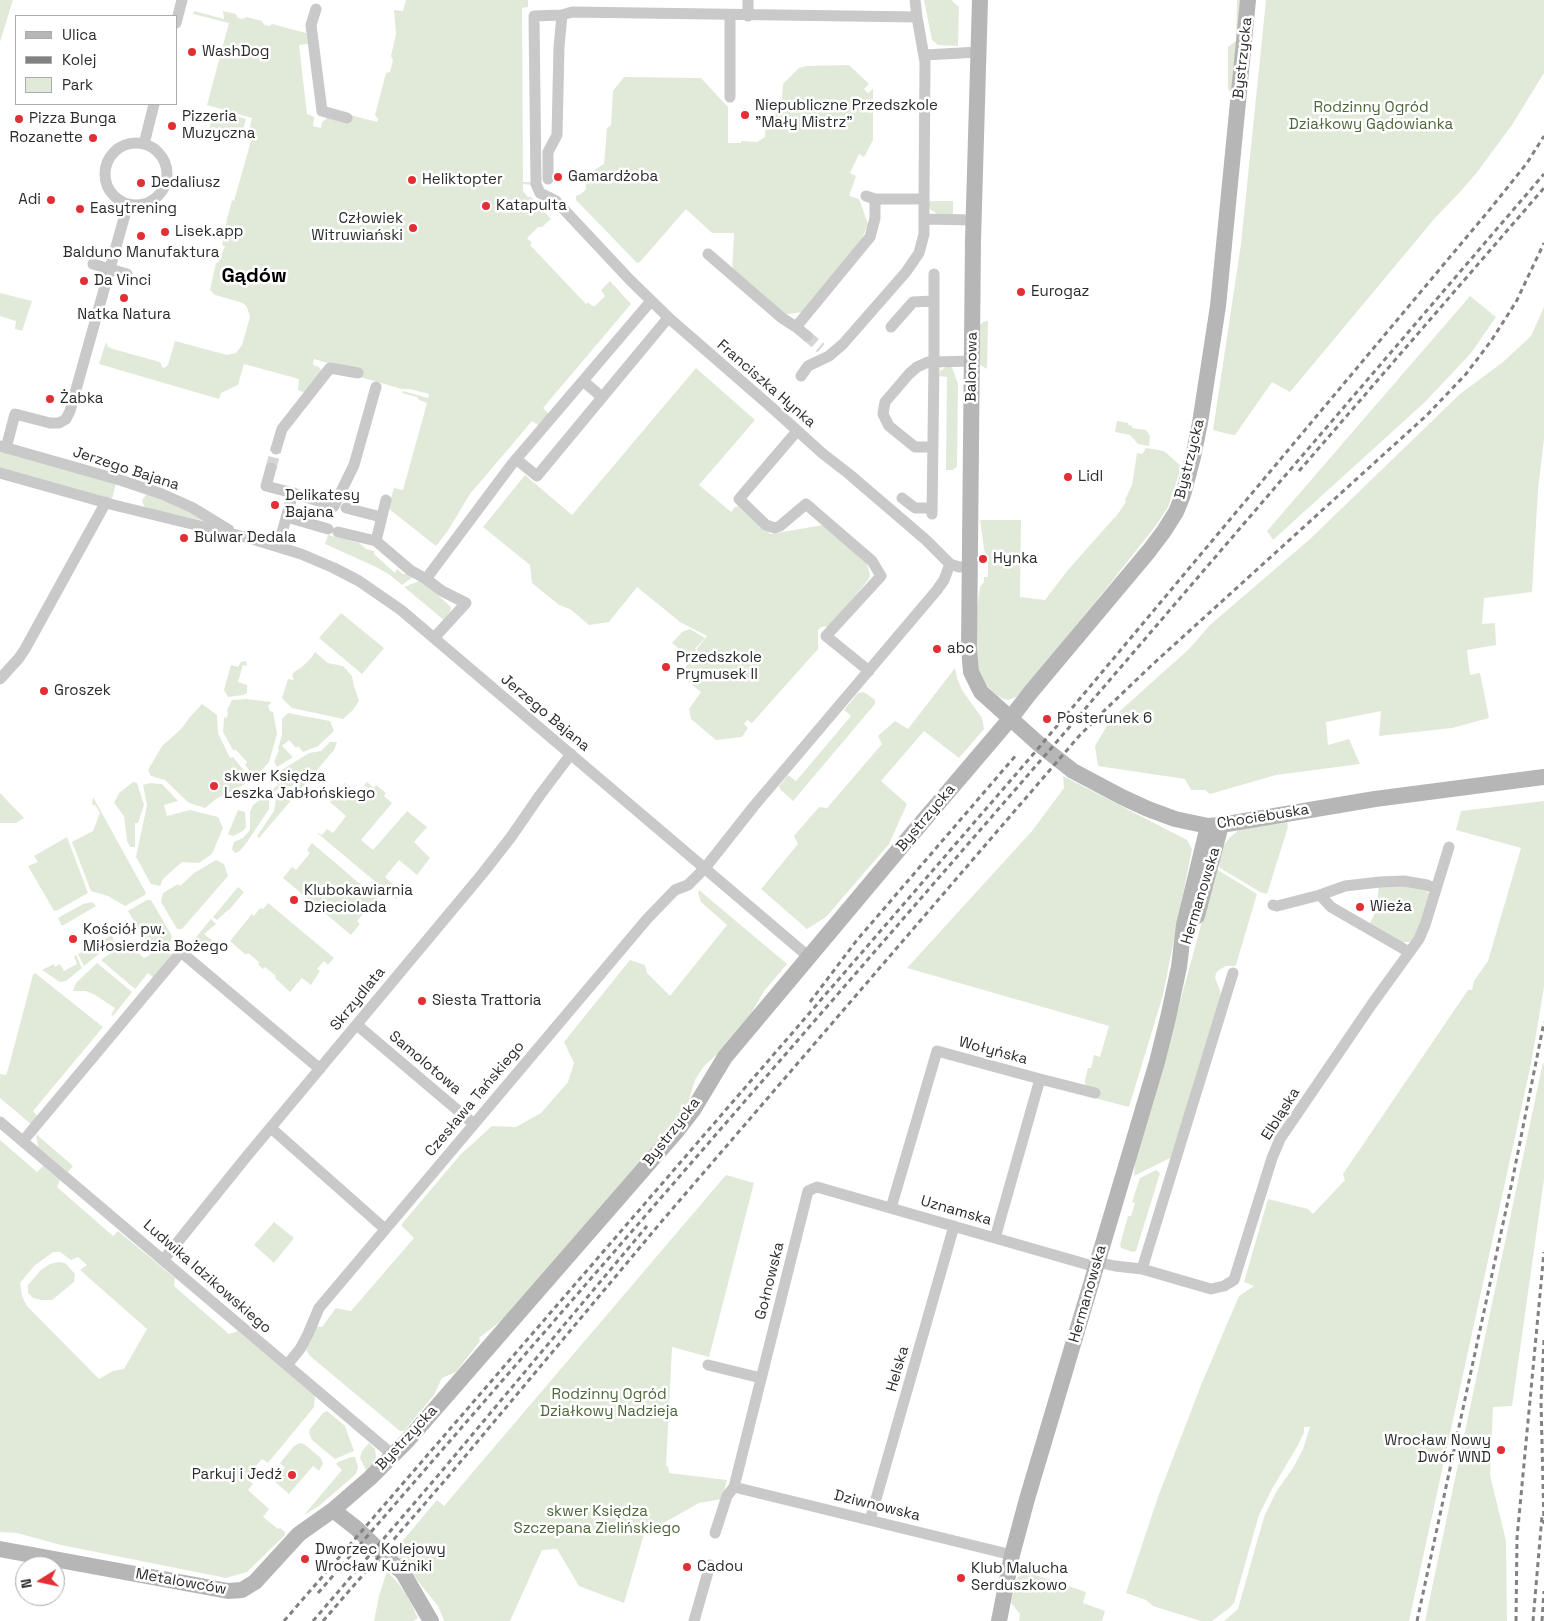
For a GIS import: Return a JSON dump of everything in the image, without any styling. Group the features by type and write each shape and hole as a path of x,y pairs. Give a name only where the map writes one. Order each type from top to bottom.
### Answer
{"street":[{"path":"178,15 182,0"},
{"path":"542,167 557,135 559,47 572,0"},
{"path":"748,0 748,16"},
{"path":"801,376 808,366 825,352 843,344 915,260 922,244 924,219 925,55 917,17 916,0"},
{"name":"Balonowa","path":"980,0 974,220 969,648 971,672 981,692 1010,719"},
{"name":"Bystrzycka","path":"333,1510 393,1455 676,1132 693,1110 725,1057 1010,719 1164,532 1176,512 1185,489 1200,423 1218,306 1248,0"},
{"path":"316,9 311,25 322,111 347,118"},
{"path":"548,179 542,167 534,16 567,14 917,17"},
{"path":"730,15 730,97"},
{"path":"925,55 978,52"},
{"path":"144,144 154,105"},
{"path":"135,143 144,144 159,154 166,170 166,179 163,188 157,196 148,202 138,205 128,204 115,197 109,190 105,180 105,170 112,154 118,148 135,143"},
{"name":"Franciszka Hynka","path":"542,167 537,189 544,196 556,201 668,318 822,454 849,474 926,540 950,564"},
{"path":"796,327 870,237 875,218 871,198 924,198"},
{"path":"3,447 16,414 50,423 60,423 66,420 128,204"},
{"path":"924,219 974,220"},
{"path":"708,254 782,318 807,336"},
{"path":"93,264 127,274"},
{"path":"902,498 915,508 932,511 934,274"},
{"path":"426,579 516,459 651,301"},
{"path":"891,327 913,302 934,301"},
{"path":"516,459 537,476 668,318"},
{"path":"933,448 915,447 886,423 882,410 885,402 917,367 928,362 972,362"},
{"path":"276,450 282,429 330,368 358,373"},
{"path":"582,381 602,397"},
{"path":"271,468 266,486 334,506 354,464 376,387"},
{"path":"797,431 739,499 766,525 775,528 806,504 872,561 881,576 826,636 869,671"},
{"name":"Jerzego Bajana","path":"3,447 120,480 162,494 193,508 237,535"},
{"name":"Jerzego Bajana","path":"0,473 278,547 326,565 359,581 401,610 809,956"},
{"path":"278,547 293,493"},
{"path":"376,541 386,500"},
{"path":"0,679 22,654 106,502"},
{"path":"346,508 381,517"},
{"path":"287,517 376,541 410,570 442,591 466,603 434,638"},
{"path":"950,564 958,567 970,566"},
{"name":"Czesława Tańskiego","path":"287,1365 300,1349 319,1308 647,920 675,890 688,885 705,868 754,806 937,590 944,580 950,564"},
{"name":"Chociebuska","path":"1010,719 1072,771 1122,798 1175,819 1214,825 1365,801 1544,777"},
{"name":"Skrzydlata","path":"164,1259 512,837 540,795 571,754"},
{"name":"Hermanowska","path":"999,1621 1012,1555 1027,1499 1157,1062 1179,967 1194,926 1214,825"},
{"name":"Elbląska","path":"1096,1264 1142,1269 1211,1288 1224,1286 1234,1280 1272,1158 1280,1139 1419,939 1449,847"},
{"path":"1273,905 1277,906 1320,895 1345,886 1380,882 1404,881 1427,885 1436,889"},
{"path":"1320,895 1331,907 1409,952"},
{"path":"24,1141 181,952 320,1069"},
{"path":"1142,1269 1232,973"},
{"name":"Samolotowa","path":"357,1024 474,1124"},
{"name":"Wołyńska","path":"891,1208 937,1051 1040,1079 995,1238"},
{"path":"1040,1079 1094,1093"},
{"name":"Ludwika Idzikowskiego","path":"0,1122 393,1455"},
{"path":"271,1128 386,1229"},
{"name":"Uznamska","path":"808,1190 817,1187 995,1238 1096,1264"},
{"name":"Gołnowska","path":"716,1533 727,1496 734,1487 808,1190"},
{"name":"Helska","path":"870,1520 954,1226"},
{"path":"708,1365 761,1378"},
{"name":"Dziwnowska","path":"734,1487 1012,1555"},
{"path":"333,1510 356,1528 403,1573 432,1621"},
{"name":"Metalowców","path":"0,1549 214,1589 235,1591 245,1588 254,1582 299,1534 333,1510"},
{"path":"694,1621 710,1565"}],"green space":[{"path":"0,0 13,0 0,42"},
{"path":"406,0 528,0 528,7 522,8 523,182 531,182 532,185 523,184 523,191 551,219 542,227 538,227 527,238 532,243 530,245 586,304 588,302 595,306 605,296 601,290 610,281 631,304 543,408 549,414 538,425 532,421 470,494 447,532 436,546 388,508 394,488 403,490 427,403 419,400 417,397 402,393 403,391 428,398 429,394 402,389 360,377 359,372 314,359 313,365 319,367 322,371 305,393 298,390 299,379 244,364 238,385 221,393 219,399 99,364 106,342 108,347 113,349 160,362 164,368 168,365 175,341 227,355 236,353 242,345 250,317 247,307 243,303 215,295 210,290 216,263 218,263 225,246 222,245 227,219 251,141 248,134 252,118 207,105 229,23 193,14 194,11 224,19 223,11 236,14 238,18 243,19 247,17 262,21 264,25 270,26 272,24 306,33 308,44 299,45 307,114 314,117 313,126 321,128 322,122 327,118 350,115 377,122 378,119 375,115 386,73 390,72 393,60 391,56 396,34 394,10 403,11"},
{"path":"924,0 951,0 959,7 958,46 938,45 932,40"},
{"path":"1237,0 1242,0 1233,91 1231,93 1228,89 1228,47 1236,41"},
{"name":"Rodzinny Ogród Działkowy Gądowianka","path":"1266,0 1544,0 1544,73 1512,125 1478,171 1435,218 1290,392 1272,382 1235,435 1213,430 1241,244"},
{"path":"849,65 869,84 864,89 868,93 873,89 873,140 864,157 859,154 850,173 856,176 849,196 859,199 868,224 859,246 803,312 782,315 732,272 734,233 712,233 686,209 640,262 637,263 576,200 576,196 586,189 586,175 604,164 607,128 611,125 613,91 624,77 701,78 728,107 728,143 741,143 741,141 757,142 765,137 766,116 771,117 781,108 783,84 799,68 806,66"},
{"path":"214,110 246,119 241,137 209,129"},
{"path":"927,201 953,201 953,215 937,214 930,209"},
{"path":"0,293 32,301 22,331 15,329 16,321 0,316"},
{"path":"1470,296 1496,317 1471,353 1425,402 1273,540 1267,531"},
{"path":"1544,307 1544,439 1538,490 1532,592 1484,598 1482,624 1495,623 1496,645 1467,650 1470,675 1480,673 1489,718 1452,728 1379,736 1381,711 1326,722 1328,745 1349,739 1360,764 1276,775 1210,794 1205,790 1191,790 1185,779 1098,766 1095,746 1111,719 1189,649 1210,625 1310,539 1460,394 1503,362 1531,336"},
{"path":"988,321 987,369 980,365 980,325"},
{"path":"946,367 952,367 958,384 957,466 953,470 946,470 947,377 939,376 940,371"},
{"path":"696,368 755,420 699,485 731,512 735,507 741,506 771,534 823,525 867,563 870,576 831,626 821,627 818,630 818,649 752,723 747,720 744,724 748,728 742,737 716,740 691,719 689,709 701,692 679,674 689,663 694,666 699,657 692,660 672,643 682,632 690,629 705,638 695,649 698,653 697,649 707,636 680,622 637,587 609,622 589,625 570,609 559,605 532,583 530,565 483,527 525,475 572,515"},
{"path":"1117,421 1128,423 1132,428 1146,430 1150,436 1149,446 1138,444 1130,435 1115,432"},
{"path":"1146,448 1164,451 1180,465 1179,474 1168,507 1113,580 1029,683 1016,697 1008,700 1001,698 984,682 978,671 976,614 980,587 984,582 984,577 988,577 988,562 980,520 1021,520 1020,597 1045,600 1068,570 1115,518 1126,502 1125,500 1132,485 1137,453 1142,454"},
{"path":"0,451 116,483 112,499 0,468"},
{"path":"147,494 213,523 146,508 142,500"},
{"path":"328,535 359,543 366,549 374,551 374,554 395,573 397,569 403,574 409,574 413,577 402,585 376,567 325,544"},
{"path":"419,581 428,586 451,607 444,620 404,587"},
{"path":"341,613 384,648 362,674 319,638"},
{"path":"315,652 328,663 343,666 352,676 359,701 343,719 292,708 282,698 288,679 294,680 292,675 294,672 302,667"},
{"path":"246,661 247,666 243,665 238,682 247,685 247,693 228,697 224,690 231,665 238,667 241,662"},
{"path":"955,668 962,690 982,718 984,729 959,758 924,731 881,781 907,804 889,844 826,917 807,929 761,889 798,844 794,836 819,807 827,808 882,744 878,736 895,721 908,729"},
{"path":"864,692 875,700 875,704 793,801 779,786 788,775 796,781 851,716 844,710 858,693"},
{"path":"247,699 271,702 268,706 270,711 273,712 277,734 269,762 258,775 254,776 245,765 247,762 236,750 233,750 223,732 224,718 227,717 227,710 232,700"},
{"path":"202,704 217,715 218,733 230,758 233,757 246,773 245,784 216,799 205,808 189,803 165,780 151,776 148,770 162,746 181,729"},
{"path":"288,713 330,721 334,731 318,746 303,752 298,746 296,748 289,740 282,746 293,757 277,767 274,762 282,735 282,719"},
{"path":"330,742 337,742 334,750 259,838 257,836 274,811 276,799 280,794 293,793 300,784 300,778 296,773 290,771 282,775 280,771 309,753 321,751"},
{"path":"1063,776 1187,840 1192,849 1163,995 1129,1107 1094,1098 1085,1086 1088,1068 1091,1068 1094,1055 1100,1057 1109,1026 907,968 1032,831 1064,788"},
{"path":"288,777 294,779 293,786 280,788 272,793 269,800 269,809 247,842 240,851 235,853 232,849 234,842 243,838 250,830 250,812 253,805"},
{"path":"133,782 137,783 144,805 138,823 135,823 135,847 130,847 127,841 124,816 114,803 119,793"},
{"path":"367,782 374,788 376,785 386,793 384,796 392,803 361,840 373,850 407,811 427,827 414,842 430,858 417,875 399,860 385,877 394,885 390,890 398,897 396,899 316,832 322,835 327,829 333,833 346,816 330,802 345,783 363,797 369,789 364,785"},
{"path":"150,783 162,784 178,801 164,805 167,816 190,810 218,817 223,828 212,854 199,863 182,862 163,879 160,886 151,884 136,857 147,805 143,785"},
{"path":"0,793 24,818 16,823 0,823"},
{"path":"93,797 146,893 125,906 108,896 91,891 72,842 93,831 100,813 96,806 92,804"},
{"path":"1544,801 1544,987 1531,1064 1409,1621 1224,1621 1238,1609 1264,1517 1276,1492 1293,1468 1303,1449 1310,1427 1304,1427 1304,1432 1298,1445 1259,1515 1234,1603 1228,1609 1212,1621 1201,1621 1153,1606 1146,1600 1126,1593 1158,1497 1201,1385 1239,1296 1254,1286 1244,1282 1268,1199 1308,1209 1313,1214 1345,1180 1343,1174 1468,990 1472,990 1474,981 1488,961 1521,848 1456,830 1461,811"},
{"path":"238,810 245,812 246,827 243,831 233,836 228,834"},
{"path":"1287,822 1288,827 1267,894 1260,892 1220,868 1218,863 1223,847 1229,838 1239,830 1246,827"},
{"path":"67,837 88,893 54,911 28,866 38,862 34,856"},
{"path":"312,843 380,901 375,907 371,904 357,921 360,924 351,935 283,878 292,867 296,870 310,853 307,850"},
{"path":"216,860 224,864 228,876 182,929 177,929 161,902 163,893 178,884 180,886 194,873"},
{"path":"1216,870 1257,894 1236,965 1226,966 1216,973 1215,978 1221,997 1172,1157 1134,1176 1136,1152 1168,1046"},
{"path":"1390,884 1424,888 1429,894 1417,936 1409,942 1402,942 1369,925 1376,911 1379,886"},
{"path":"238,887 244,892 229,910 217,920 213,917"},
{"path":"699,890 787,964 764,991 753,1013 722,1050 704,1066 695,1080 687,1106 670,1130 506,1317 479,1338 480,1341 456,1372 442,1378 434,1395 404,1431 400,1431 310,1356 306,1350 314,1326 322,1327 336,1308 351,1311 414,1238 401,1225 461,1154 492,1126 516,1127 541,1113 568,1082 574,1063 564,1042 630,960 645,965 647,973 670,996 727,925 701,902"},
{"path":"147,900 151,900 172,936 170,944 171,955 154,978 148,973 135,989 101,960 123,944 129,945 144,958 150,955 143,935 128,911"},
{"path":"92,902 96,906 62,926 58,918 83,904"},
{"path":"268,903 334,958 328,965 324,961 317,969 320,971 311,985 302,978 290,992 275,978 276,976 265,967 263,969 258,964 259,962 248,953 246,955 230,941 252,914 254,916 260,908 263,909"},
{"path":"211,919 216,924 204,934 213,941 205,953 192,942"},
{"path":"112,935 114,942 84,966 78,954"},
{"path":"76,955 82,968 66,981 60,982 42,970 54,964 55,967 60,964 64,971 77,964 74,956"},
{"path":"97,963 132,992 113,1016 111,1015 115,1008 95,995 86,991 73,991 76,983"},
{"path":"35,973 103,1027 33,1111 38,1117 32,1125 0,1098 0,1074 6,1075"},
{"path":"1543,1062 1544,1179 1512,1406 1493,1407 1490,1475 1506,1541 1507,1621 1425,1621"},
{"path":"36,1134 73,1166 68,1172 38,1147"},
{"path":"0,1140 37,1172 43,1166 60,1180 57,1187 113,1236 118,1231 175,1278 174,1286 229,1334 238,1331 315,1396 314,1407 268,1463 262,1459 246,1477 253,1484 248,1490 269,1509 263,1517 285,1532 285,1535 247,1572 226,1578 61,1545 17,1533 0,1532","holes":["53,1252 60,1252 71,1260 78,1257 87,1265 80,1270 147,1329 124,1369 113,1371 99,1379 27,1306 22,1296 20,1283 34,1266"]},
{"path":"1156,1170 1160,1173 1136,1251 1133,1252 1121,1248 1120,1245 1128,1216 1131,1216 1135,1203 1132,1202 1140,1178"},
{"name":"Rodzinny Ogród Działkowy Nadzieja","path":"726,1175 754,1183 709,1357 672,1347 666,1466 668,1466 669,1473 727,1480 722,1499 699,1503 644,1534 624,1603 579,1586 557,1549 542,1550 510,1621 444,1621 438,1606 394,1551 437,1500 444,1506"},
{"path":"274,1222 294,1238 274,1263 254,1245"},
{"path":"65,1263 75,1274 74,1282 52,1300 33,1298 28,1293 28,1285 41,1270 50,1264"},
{"path":"327,1411 345,1426 354,1451 335,1459 312,1440 309,1433 323,1413"},
{"path":"300,1443 304,1444 321,1458 323,1464 319,1471 313,1466 289,1494 274,1481 285,1468 280,1463 294,1446"},
{"path":"369,1443 375,1449 376,1457 375,1463 367,1472 360,1458 362,1451"},
{"path":"355,1457 358,1467 356,1474 319,1506 304,1515 342,1470 336,1464"},
{"path":"387,1571 408,1597 418,1618 413,1621 374,1621"},
{"path":"1024,1571 1086,1592 1083,1603 1105,1611 1102,1621 1019,1621 1020,1614 1011,1603 1017,1578"}],"tunnel":[{"path":"807,336 821,348"},
{"path":"271,468 276,449"}],"railway":[{"path":"284,1621 1036,751 1491,208 1527,163 1544,136"},
{"path":"318,1593 1054,745 1544,174"},
{"path":"1299,471 1544,188"},
{"path":"323,1621 447,1478 662,1221 1080,735 1153,664 1427,415 1466,374 1491,341 1516,302 1544,243"},
{"path":"810,1002 857,940 1017,754"},
{"path":"1417,1621 1512,1182 1544,1022"},
{"path":"313,1621 441,1472 647,1226"},
{"path":"1516,1621 1517,1538 1544,1252"},
{"path":"1544,1340 1541,1401 1544,1524"},
{"path":"1533,1621 1542,1516"},
{"path":"1542,1621 1544,1591"}],"place":[{"name":"WashDog","path":"192,52"},
{"name":"Niepubliczne Przedszkole \"Mały Mistrz\"","path":"745,115"},
{"name":"Pizza Bunga","path":"19,119"},
{"name":"Pizzeria Muzyczna","path":"172,126"},
{"name":"Rozanette","path":"93,138"},
{"name":"Gamardżoba","path":"558,177"},
{"name":"Heliktopter","path":"412,180"},
{"name":"Dedaliusz","path":"141,183"},
{"name":"Adi","path":"51,200"},
{"name":"Katapulta","path":"486,206"},
{"name":"Easytrening","path":"80,209"},
{"name":"Człowiek Witruwiański","path":"413,228"},
{"name":"Lisek.app","path":"165,232"},
{"name":"Balduno Manufaktura","path":"141,236"},
{"name":"Da Vinci","path":"84,281"},
{"name":"Eurogaz","path":"1021,292"},
{"name":"Natka Natura","path":"124,298"},
{"name":"Żabka","path":"50,399"},
{"name":"Lidl","path":"1068,477"},
{"name":"Delikatesy Bajana","path":"275,505"},
{"name":"Bulwar Dedala","path":"184,538"},
{"name":"Hynka","path":"983,559"},
{"name":"abc","path":"937,649"},
{"name":"Przedszkole Prymusek II","path":"666,667"},
{"name":"Groszek","path":"44,691"},
{"name":"Posterunek 6","path":"1047,719"},
{"name":"skwer Księdza Leszka Jabłońskiego","path":"214,786"},
{"name":"Klubokawiarnia Dzieciolada","path":"294,900"},
{"name":"Wieża","path":"1360,907"},
{"name":"Kościół pw. Miłosierdzia Bożego","path":"73,939"},
{"name":"Siesta Trattoria","path":"422,1001"},
{"name":"Wrocław Nowy Dwór WND","path":"1501,1450"},
{"name":"Parkuj i Jedź","path":"292,1475"},
{"name":"Dworzec Kolejowy Wrocław Kuźniki","path":"305,1559"},
{"name":"Cadou","path":"687,1567"},
{"name":"Klub Malucha Serduszkowo","path":"961,1578"}],"district":[{"name":"Gądów","path":"254,277"}],"park label":[{"name":"skwer Księdza Szczepana Zielińskiego","path":"597,1520"}]}
